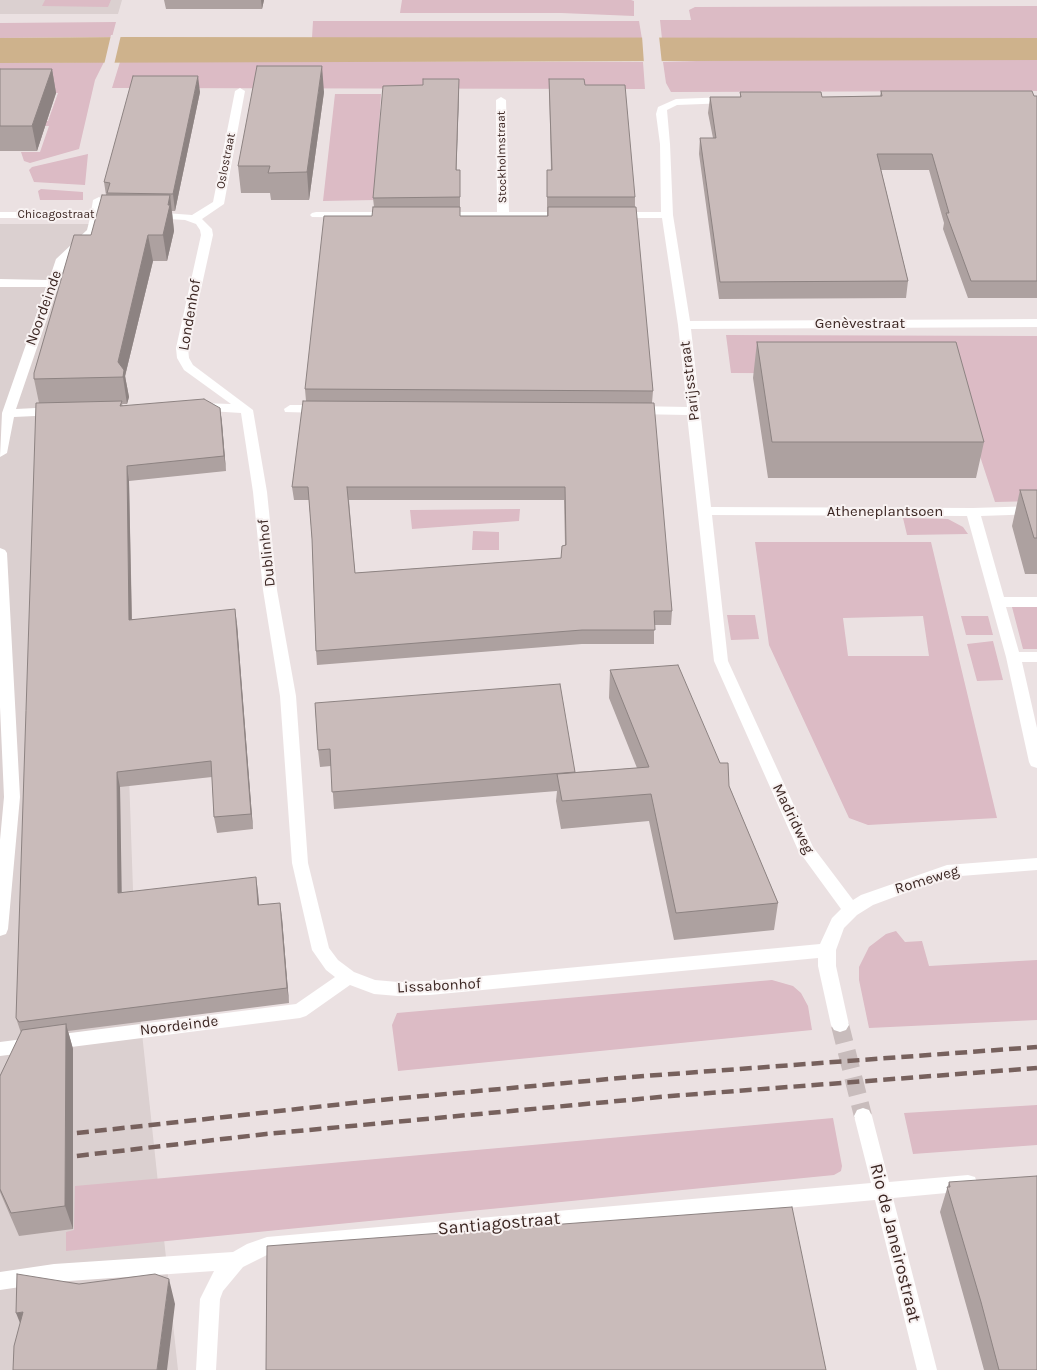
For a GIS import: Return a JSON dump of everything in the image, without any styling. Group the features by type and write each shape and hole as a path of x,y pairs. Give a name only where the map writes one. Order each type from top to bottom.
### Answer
{"street":[{"name":"Oslostraat","path":"197,221 218,204 240,91"},
{"name":"Parijsstraat","path":"721,661 684,326 667,215 665,144 661,114 662,109 668,105 687,100 737,99"},
{"name":"Stockholmstraat","path":"501,100 503,215"},
{"name":"Noordeinde","path":"0,453 8,413 52,284 62,259 93,231 99,200"},
{"name":"Chicagostraat","path":"0,215 96,214 178,216 197,221"},
{"path":"316,215 405,215"},
{"path":"425,215 580,215"},
{"path":"609,215 667,215"},
{"name":"Londenhof","path":"197,221 206,229 207,234 185,330 182,348 183,358 188,367 247,410"},
{"path":"0,284 52,284"},
{"name":"Genèvestraat","path":"684,326 1037,323"},
{"path":"190,407 247,410"},
{"path":"290,409 338,409"},
{"name":"Dublinhof","path":"247,410 260,492 270,590 288,696"},
{"path":"617,410 694,410"},
{"path":"8,413 65,411"},
{"name":"Atheneplantsoen","path":"704,511 973,512 1037,510"},
{"path":"973,512 1014,656 1037,762"},
{"path":"0,553 12,797 0,929"},
{"path":"998,602 1037,602"},
{"path":"1014,656 1037,656"},
{"name":"Madridweg","path":"721,661 806,850 851,910"},
{"name":"Lissabonhof","path":"288,696 300,863 321,950 332,965 348,978 374,987 398,989 430,988 827,950"},
{"name":"Romeweg","path":"851,910 866,900 947,871 1037,864"},
{"path":"840,1025 827,966 827,950 831,936 838,923 851,910"},
{"name":"Noordeinde","path":"0,1049 300,1011 348,978"},
{"name":"Rio de Janeirostraat","path":"863,1116 927,1370"},
{"name":"Santiagostraat","path":"206,1370 210,1299 224,1273 236,1261 254,1250 281,1243 989,1181"},
{"path":"0,1281 54,1273 236,1261"}],"shaded area":[{"path":"0,0 122,0 118,14 0,14"},
{"path":"45,0 111,0 108,7 42,6"},
{"path":"402,0 631,0 634,1 634,16 561,13 400,13"},
{"path":"1037,6 1037,38 662,39 660,20 691,20 689,10 695,7"},
{"path":"313,21 639,21 642,39 312,38"},
{"path":"116,22 112,37 0,38 0,23"},
{"path":"0,38 1037,38 1037,60 0,63"},
{"path":"732,60 1037,60 1037,91 671,92 666,83 663,62"},
{"path":"104,62 95,80 79,149 30,163 24,161 21,152 40,152 49,126 42,126 43,121 48,121 58,93 0,93 0,63"},
{"path":"120,62 643,62 645,89 112,88"},
{"path":"335,94 381,94 375,200 323,201"},
{"path":"88,154 85,185 34,182 29,170 32,167"},
{"path":"41,189 83,192 83,200 40,200 38,191"},
{"path":"0,224 151,224 117,428 136,977 178,1370 0,1370"},
{"path":"726,335 1037,336 1037,501 995,502 953,374 731,373"},
{"path":"520,509 519,521 412,529 410,510"},
{"path":"903,518 948,519 963,527 968,534 907,535"},
{"path":"473,531 499,532 499,550 472,550"},
{"path":"755,542 931,542 997,818 868,825 849,818 769,645","holes":["923,616 929,656 848,656 843,618"]},
{"path":"1012,607 1037,607 1037,649 1023,649"},
{"path":"727,615 755,615 759,639 731,640"},
{"path":"961,616 988,616 993,635 966,635"},
{"path":"993,641 1003,680 977,681 967,644"},
{"path":"896,931 905,942 922,941 929,966 1037,960 1037,1020 869,1028 859,980 859,967 869,947 886,934"},
{"path":"772,980 793,986 801,993 808,1006 812,1030 398,1071 392,1025 397,1013"},
{"path":"1037,1105 1037,1145 913,1154 904,1113"},
{"path":"833,1118 842,1166 841,1171 834,1175 66,1251 66,1232 74,1230 75,1186"}],"pier":[{"path":"111,35 121,35 114,65 104,65"},
{"path":"642,36 659,36 662,64 644,64"}],"building":[{"path":"257,66 322,66 307,172 268,173 270,166 238,166"},
{"path":"0,69 52,69 32,126 0,126"},
{"path":"133,76 198,76 173,194 107,193 110,183 104,182"},
{"path":"423,79 459,79 456,170 460,170 460,197 373,198 383,86 423,85"},
{"path":"549,79 584,79 585,85 625,85 635,197 547,197 547,170 552,170"},
{"path":"881,91 1032,91 1034,96 1037,96 1037,281 971,281 946,213 949,213 932,154 877,154 908,281 720,282 700,138 716,138 710,97 741,97 740,92 821,92 822,97 882,96"},
{"path":"102,195 170,195 168,205 170,205 163,235 148,235 118,362 124,370 123,377 34,379 34,373 74,235 91,235"},
{"path":"373,207 460,207 460,216 548,216 548,207 636,207 653,391 305,389 324,216 372,216"},
{"path":"757,342 956,342 984,442 772,442"},
{"path":"204,399 220,408 224,456 127,466 129,620 235,609 251,814 214,817 211,761 117,772 118,893 256,877 258,905 280,903 287,988 19,1022 16,1018 36,403 122,401 120,406"},
{"path":"303,401 654,403 672,611 654,611 655,630 582,630 316,651 308,487 292,487","holes":["347,487 565,487 566,545 562,546 561,558 355,573"]},
{"path":"1020,490 1037,490 1037,538 1034,538"},
{"path":"678,665 720,763 728,763 729,786 778,903 676,913 651,794 562,801 557,774 649,767 610,670"},
{"path":"560,684 575,772 332,792 330,749 318,750 315,703"},
{"path":"66,1024 65,1206 11,1213 0,1189 0,1076 22,1030"},
{"path":"1037,1176 1037,1370 999,1370 947,1187 950,1187 949,1182"},
{"path":"792,1207 826,1370 266,1370 267,1246"},
{"path":"17,1274 79,1284 155,1274 169,1279 157,1370 13,1370 14,1346 23,1312 16,1313"}],"tunnel":[{"path":"840,1025 863,1116"}],"railway":[{"path":"59,1135 380,1100 631,1077 1037,1047"},
{"path":"59,1158 266,1134 671,1096 1037,1068"}]}
